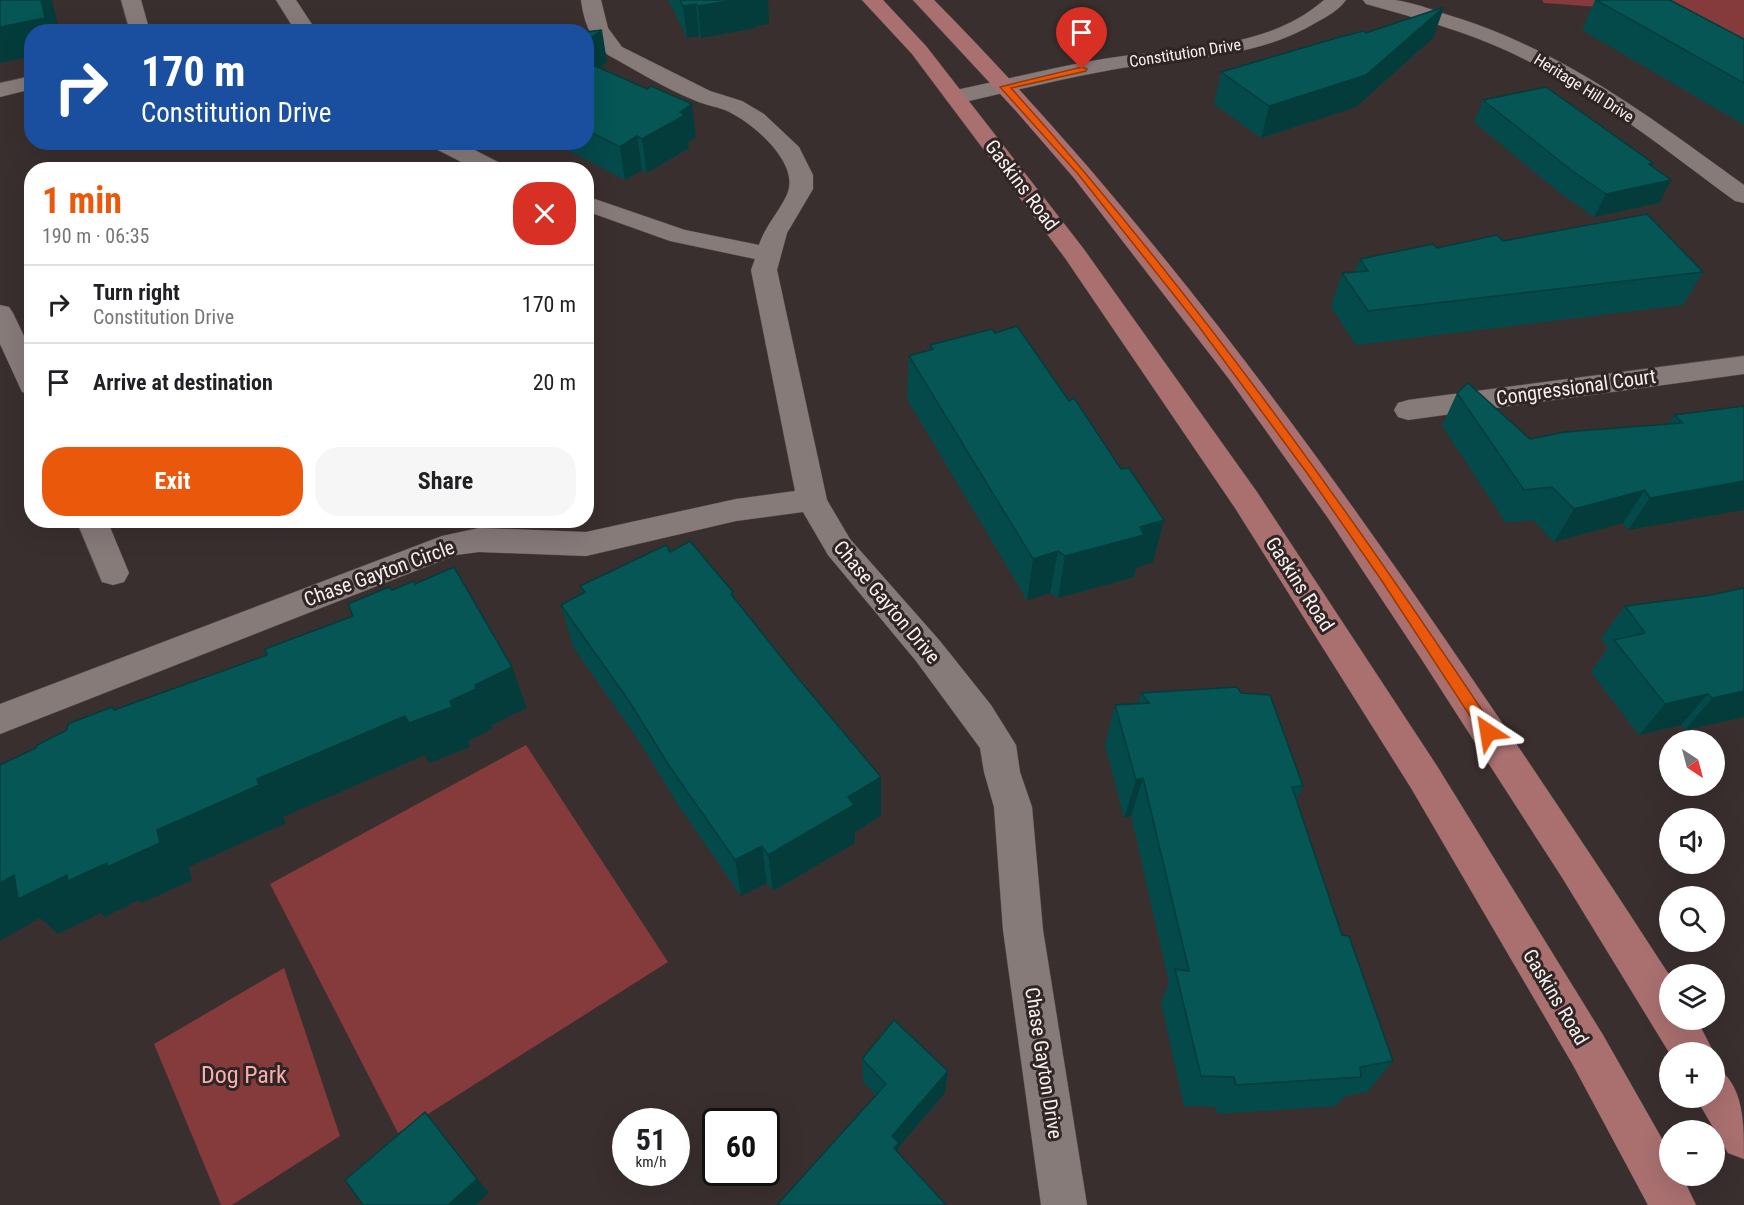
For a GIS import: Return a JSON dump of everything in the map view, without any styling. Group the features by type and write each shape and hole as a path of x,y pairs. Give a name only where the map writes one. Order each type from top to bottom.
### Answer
{"main road":[{"name":"Gaskins Road","path":"872,0 919,50 1106,297 1246,500 1430,787 1588,1050 1673,1205"},
{"path":"923,0 1081,172 1201,321 1311,470 1393,587 1615,925 1659,996"},
{"path":"1725,1106 1744,1137"}],"street":[{"path":"131,0 138,24"},
{"path":"286,0 302,24"},
{"name":"Chase Gayton Drive","path":"591,0 594,24"},
{"name":"Constitution Drive","path":"956,97 1102,65 1224,49 1264,40 1287,32 1328,8 1335,0"},
{"name":"Heritage Hill Drive","path":"1373,0 1441,18 1502,41 1551,64 1591,88 1744,196"},
{"name":"Chase Gayton Drive","path":"594,27 603,41 615,51 702,96 734,106 756,119 787,147 801,175 801,189 776,232 767,254 764,270 812,500 838,547 928,651 978,715 998,745 1002,772 1013,807 1023,930 1064,1205"},
{"path":"0,90 24,84"},
{"path":"456,150 480,162"},
{"path":"594,206 679,236 767,254"},
{"path":"0,313 24,367"},
{"name":"Congressional Court","path":"1408,410 1744,365"},
{"name":"Chase Gayton Circle","path":"0,719 453,544 479,540 586,544 736,510 812,500"},
{"path":"94,528 113,573"}],"green space":[{"path":"1542,0 1744,0 1744,65 1638,10 1544,3"},
{"path":"526,745 668,962 398,1133 270,884"},
{"name":"Dog Park","path":"284,968 340,1136 232,1205 221,1205 154,1044"}],"building":[{"path":"0,0 41,0 45,18 0,27"},
{"path":"680,0 736,0 683,6"},
{"path":"1596,0 1670,0 1744,39 1744,83"},
{"path":"1444,7 1366,75 1269,106 1221,72 1340,37 1363,31 1366,33"},
{"path":"594,66 647,89 651,86 692,104 680,112 685,115 642,139 637,136 620,147 594,134"},
{"path":"1546,87 1653,163 1649,164 1671,180 1606,194 1571,170 1483,100"},
{"path":"1647,214 1703,272 1368,311 1342,273 1368,271 1360,259 1433,244 1437,248 1497,235 1503,241"},
{"path":"1017,326 1069,401 1074,398 1121,469 1129,468 1164,520 1140,527 1144,535 1065,556 1058,551 1033,559 909,356 933,349 930,345 992,329 995,333"},
{"path":"1468,383 1530,439 1565,432 1683,423 1674,415 1744,406 1744,481 1650,498 1645,490 1574,509 1552,487 1524,490 1457,393"},
{"path":"690,541 733,592 731,594 793,672 881,777 848,797 854,805 768,855 762,846 735,860 670,767 629,701 561,605 585,592 580,586 666,545 670,552"},
{"path":"454,567 512,667 475,685 476,689 450,701 452,707 409,723 405,716 257,779 259,785 157,830 160,843 107,867 107,863 68,881 67,875 18,899 14,875 0,883 0,765 67,730 68,724 112,707 114,710 267,655 265,649 353,616 348,604 389,587 392,590 414,581 415,584"},
{"path":"1744,588 1744,691 1712,698 1708,694 1665,704 1614,640 1645,633 1625,606 1711,595"},
{"path":"1237,687 1241,693 1270,695 1303,786 1292,787 1342,935 1349,936 1393,1061 1360,1067 1361,1077 1236,1085 1234,1077 1201,1076 1175,969 1189,971 1143,778 1136,780 1115,705 1149,703 1141,693"},
{"path":"894,1020 948,1071 892,1136 899,1143 894,1148 946,1205 777,1205 886,1084 862,1059"},
{"path":"425,1112 477,1179 448,1205 363,1205 345,1180"}],"route":[{"path":"1082,69 1005,87 1081,172 1201,321 1387,578 1488,732"}]}
